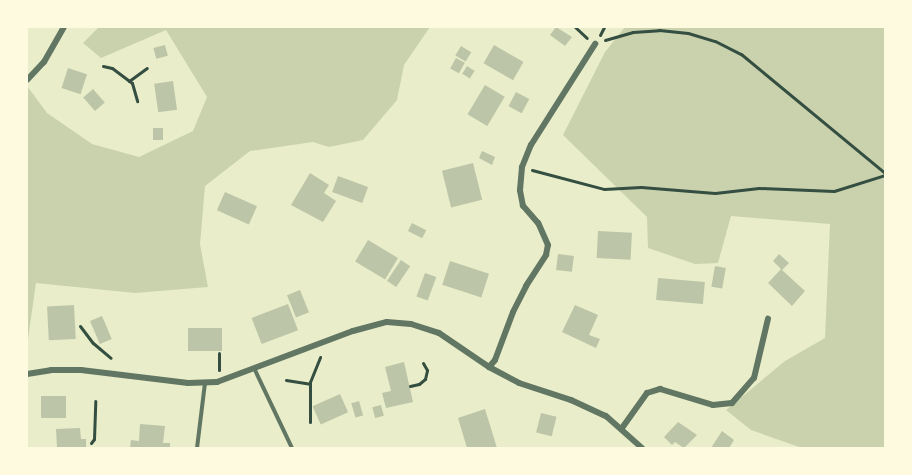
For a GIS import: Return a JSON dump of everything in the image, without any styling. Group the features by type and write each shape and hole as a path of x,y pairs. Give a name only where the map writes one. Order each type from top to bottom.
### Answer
{"street":[{"path":"27,80 44,62 64,27"},
{"path":"489,368 495,360 521,295 546,255 548,245 538,223 523,206 520,190 522,167 531,145 595,44"},
{"path":"622,428 647,393 660,389 713,405 732,403 754,378 768,319"},
{"path":"27,374 51,370 81,370 205,383 217,382 330,339 387,322 411,324 439,333 489,368 519,383 571,400 606,416 642,448"}],"lane":[{"path":"254,368 292,448"},
{"path":"197,448 205,383"}],"path":[{"path":"595,44 633,32 659,30 688,33 715,41 741,54 758,67 885,174"},
{"path":"102,66 112,68 129,81 135,89 137,101"},
{"path":"129,81 147,68"},
{"path":"522,167 604,189 641,187 715,193 759,188 834,191 885,174"},
{"path":"80,326 93,343 111,358"},
{"path":"309,422 310,384 313,369 330,339"},
{"path":"410,386 425,379 427,370 423,363"},
{"path":"286,381 310,384"},
{"path":"91,443 94,439 95,401"}],"green space":[{"path":"99,27 430,27 404,65 397,100 363,140 329,147 313,142 250,151 205,186 200,244 208,287 135,293 36,283 27,346 27,86 47,113 92,144 139,157 193,131 207,97 166,30 101,58 83,43"},
{"path":"625,27 885,27 885,448 802,448 751,430 726,410 785,361 825,338 830,224 731,216 718,263 695,264 648,248 647,217 563,135 605,52"}],"building":[{"path":"556,27 572,37 565,46 550,35"},
{"path":"165,45 168,56 156,59 153,48"},
{"path":"494,45 523,62 513,80 484,63"},
{"path":"461,46 471,52 466,62 455,55"},
{"path":"456,58 465,63 459,73 450,68"},
{"path":"467,66 475,71 470,78 462,74"},
{"path":"68,68 87,74 81,94 62,88"},
{"path":"173,81 177,110 158,112 154,84"},
{"path":"485,85 505,97 487,126 467,114"},
{"path":"93,89 105,103 95,111 83,98"},
{"path":"516,92 529,99 522,113 508,106"},
{"path":"153,128 163,128 163,140 153,140"},
{"path":"482,151 495,157 492,165 479,158"},
{"path":"473,163 482,200 451,208 442,171"},
{"path":"310,173 329,185 324,193 336,201 323,222 291,205"},
{"path":"338,176 368,187 362,203 332,192"},
{"path":"225,192 257,206 249,225 217,210"},
{"path":"412,223 426,230 422,238 408,231"},
{"path":"598,231 632,233 631,260 597,258"},
{"path":"368,240 398,258 385,279 355,261"},
{"path":"558,254 574,256 572,272 556,270"},
{"path":"779,254 789,263 782,270 805,291 792,306 768,283 781,269 773,261"},
{"path":"401,260 410,266 396,287 387,281"},
{"path":"450,261 489,274 481,297 442,285"},
{"path":"715,266 726,268 722,289 711,287"},
{"path":"425,273 436,277 428,301 416,296"},
{"path":"658,278 705,282 703,304 656,300"},
{"path":"300,290 309,312 296,317 287,295"},
{"path":"288,304 298,330 262,344 252,318"},
{"path":"74,305 76,339 49,340 47,306"},
{"path":"575,305 598,315 589,335 600,339 596,348 562,332"},
{"path":"102,316 112,339 100,344 90,321"},
{"path":"188,328 222,328 222,351 188,351"},
{"path":"404,362 413,402 386,408 382,393 391,391 385,367"},
{"path":"340,394 348,412 321,424 313,406"},
{"path":"41,396 66,396 66,418 41,418"},
{"path":"359,401 363,415 355,418 351,403"},
{"path":"381,405 384,416 375,418 372,407"},
{"path":"485,409 497,448 467,448 458,418"},
{"path":"541,413 557,417 552,436 536,432"},
{"path":"678,422 697,435 684,448 675,442 672,445 664,437"},
{"path":"140,424 165,426 163,443 170,443 170,448 130,448 131,440 139,441"},
{"path":"80,428 81,439 86,439 86,448 57,448 56,429"},
{"path":"722,431 734,440 729,448 711,448"}]}
